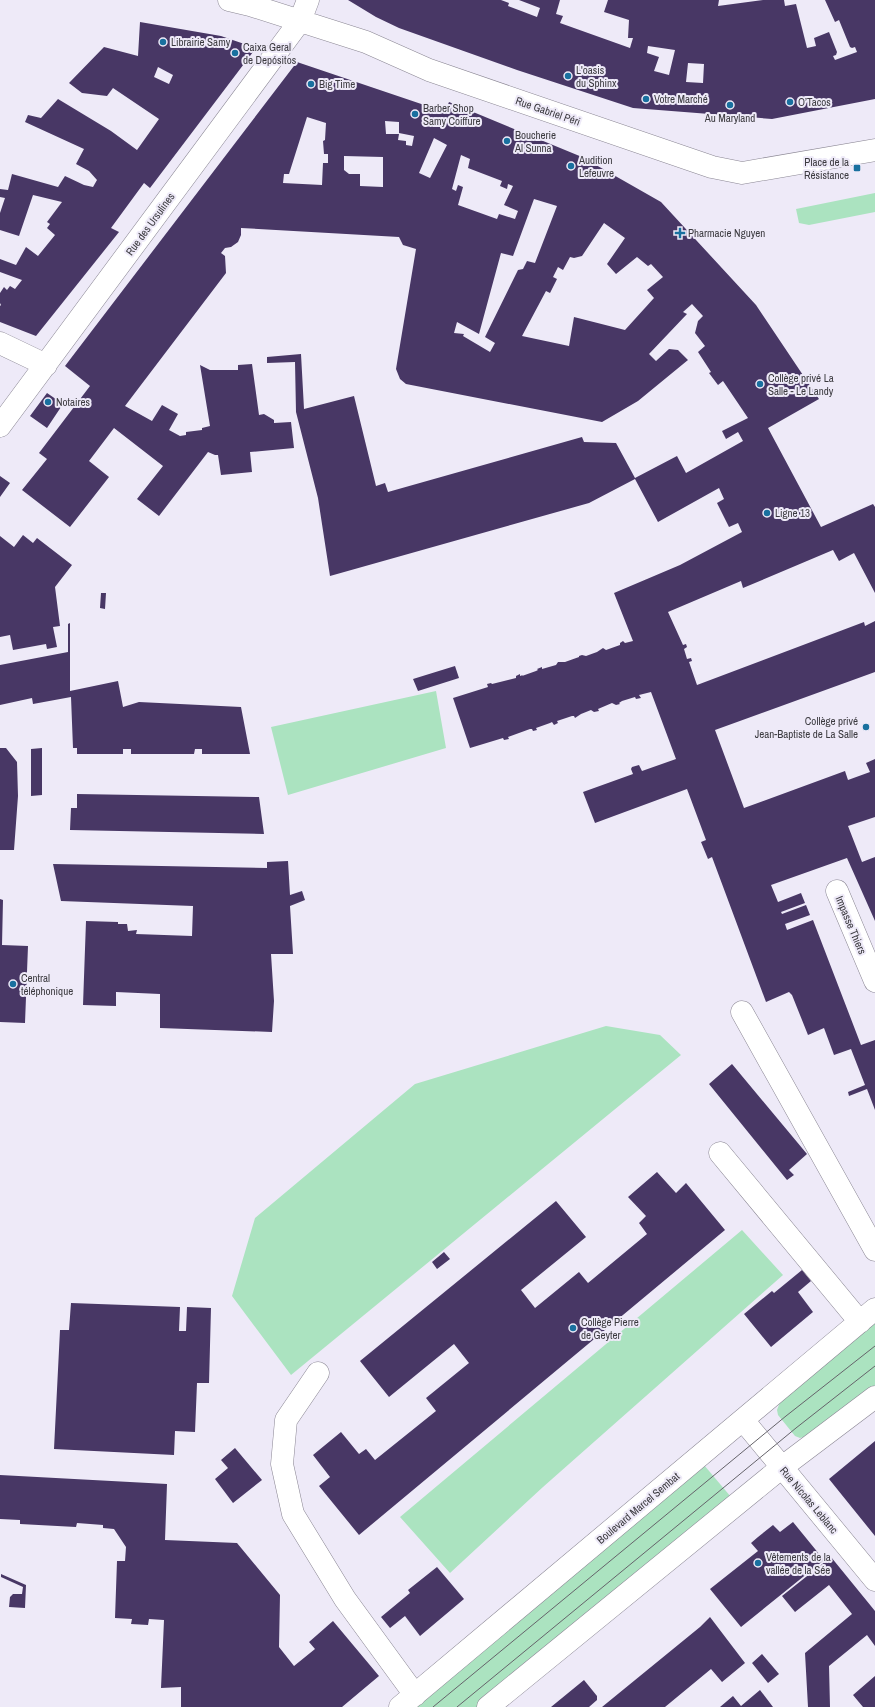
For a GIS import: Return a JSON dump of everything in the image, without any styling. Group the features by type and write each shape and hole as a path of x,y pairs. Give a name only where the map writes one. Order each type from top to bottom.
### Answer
{"street":[{"name":"Rue Gabriel Péri","path":"229,0 250,5 366,42 429,70 712,167 742,173 875,150"},
{"name":"Rue des Ursulines","path":"0,426 300,21 308,0"},
{"path":"0,343 46,364"},
{"name":"Impasse Thiers","path":"837,891 875,981"},
{"path":"742,1012 875,1250"},
{"path":"720,1153 868,1315"},
{"name":"Boulevard Marcel Sembat","path":"408,1701 868,1315"},
{"path":"318,1373 286,1420 282,1464 293,1514 408,1701"},
{"path":"488,1707 781,1468 875,1397"},
{"name":"Rue Nicolas Leblanc","path":"743,1420 781,1468 875,1580"}],"green space":[{"path":"875,193 875,212 809,225 799,223 796,209"},
{"path":"436,691 446,748 288,795 271,727"},
{"path":"606,1026 660,1035 681,1055 291,1375 232,1296 255,1218 415,1084"},
{"path":"742,1230 783,1275 543,1487 450,1573 400,1517"},
{"path":"875,1323 875,1385 810,1435 800,1438 795,1436 778,1415 777,1410 780,1402"},
{"path":"704,1465 731,1497 477,1707 416,1707"}],"building":[{"path":"348,0 501,0 509,3 508,6 537,17 540,8 519,0 560,0 556,14 563,16 560,23 630,48 633,38 628,38 629,20 604,12 608,0 719,0 718,6 763,0 784,0 785,6 796,4 807,48 816,46 814,38 829,32 837,52 836,55 833,56 835,60 857,52 855,47 850,47 839,20 835,22 825,0 875,0 875,99 772,119 633,108 517,70 399,28 376,17","holes":["648,46 675,50 669,75 654,71 659,57 647,53","688,63 704,64 703,83 686,82"]},
{"path":"140,22 221,36 256,48 150,188 144,183 111,228 119,232 36,336 0,322 0,293 4,287 7,290 10,286 15,289 22,280 0,272 0,259 16,265 26,247 38,256 55,235 47,228 50,224 47,222 62,202 33,195 19,236 0,230 0,213 5,198 0,197 0,189 8,190 12,174 58,187 65,176 84,185 93,187 97,180 89,171 76,164 84,149 25,122 28,115 41,118 58,99 111,131 137,150 159,119 113,88 107,96 82,93 69,83 104,47 138,56","holes":["158,67 173,75 169,84 154,77"]},
{"path":"297,62 445,112 449,102 582,157 661,202 756,305 819,399 768,428 821,527 873,504 875,507 875,593 854,553 839,561 833,550 743,588 741,581 668,612 683,645 686,644 687,647 684,649 687,659 691,658 692,661 689,662 697,685 864,622 865,626 875,621 875,672 715,730 744,808 845,771 848,780 870,772 866,763 875,759 875,817 848,826 862,862 875,857 875,921 847,858 771,885 778,902 801,893 805,903 781,912 782,914 806,905 810,915 785,924 787,930 813,920 861,1045 875,1040 875,1110 867,1089 849,1096 848,1092 865,1085 851,1049 834,1055 824,1028 808,1035 792,995 789,992 766,1002 712,857 708,859 701,842 706,840 687,789 595,823 583,792 633,774 631,769 632,767 639,765 642,771 676,759 651,692 639,695 641,698 636,699 635,697 622,701 619,703 620,704 616,705 612,703 598,709 599,711 594,712 591,710 575,718 572,716 557,721 558,723 554,725 552,722 536,728 537,730 533,731 530,729 508,737 509,739 504,740 503,738 470,748 453,698 488,687 487,684 516,678 516,676 520,674 520,676 523,675 522,676 542,667 542,669 556,665 558,662 565,662 582,655 586,656 603,648 606,650 620,645 623,641 625,643 633,641 614,593 680,565 742,532 738,523 729,527 717,503 724,499 719,488 658,522 635,479 589,503 330,576 318,498 296,412 295,362 267,363 267,357 301,354 304,409 354,396 376,486 385,483 388,492 582,437 584,442 616,443 635,478 677,456 686,473 743,441 738,432 726,439 722,431 748,418 723,381 718,385 709,373 711,372 698,352 705,346 695,333 698,321 703,316 692,304 683,312 687,314 649,354 656,361 669,349 678,350 688,360 638,401 602,422 406,384 400,379 396,369 416,249 403,245 399,237 241,228 241,235 238,242 231,247 225,248 221,253 225,256 226,273 125,406 152,421 162,405 178,414 169,430 180,436 186,435 186,432 202,430 202,428 210,426 200,365 210,370 238,370 238,365 252,364 259,415 264,414 274,420 274,423 291,422 294,448 250,452 252,472 221,475 218,455 208,452 159,516 137,499 163,466 114,428 89,461 109,477 70,527 22,490 47,459 39,453 90,386 65,366","holes":["307,117 326,123 325,140 323,141 324,154 328,154 328,163 323,163 322,185 283,183 284,174 289,174","385,121 399,122 399,133 414,136 412,146 406,145 406,141 398,140 399,134 386,134","434,138 447,145 430,178 419,173","461,155 470,159 468,168 502,181 500,186 507,189 508,184 513,186 504,205 518,211 515,219 499,214 497,219 458,205 463,187 458,185 456,191 452,189","344,156 383,157 383,187 360,186 360,174 349,174 344,170","534,199 557,206 535,263 527,261 523,269 518,270 485,337 495,343 490,352 463,336 464,334 454,333 457,322 479,334 501,253 513,256","604,223 625,238 607,264 616,274 637,257 648,266 651,264 663,277 647,290 654,298 625,330 574,317 569,346 522,336 546,291 550,293 557,279 553,277 558,267 563,270 570,257 574,258 582,256"]},
{"path":"47,393 63,404 47,428 30,416"},
{"path":"0,476 10,483 0,497"},
{"path":"23,535 33,543 37,538 72,565 55,587 60,626 53,627 57,647 47,649 46,644 13,650 10,635 0,637 0,536 14,547"},
{"path":"101,593 106,593 105,609 100,608"},
{"path":"70,623 70,691 118,681 123,707 139,702 241,707 250,754 202,754 202,749 195,749 194,754 131,754 131,749 123,749 123,754 77,754 77,748 73,748 71,697 33,704 32,698 0,705 0,665 68,652 68,624"},
{"path":"455,666 459,678 418,691 413,679"},
{"path":"0,748 6,748 17,762 18,796 14,850 0,850"},
{"path":"42,748 42,795 31,796 31,749"},
{"path":"77,794 259,797 264,834 70,830 71,808 77,808"},
{"path":"288,861 290,895 302,891 305,900 290,906 293,954 271,954 274,1001 272,1032 160,1028 160,994 116,992 116,1006 83,1005 86,921 118,922 118,924 127,924 128,931 137,930 136,934 192,936 193,906 61,901 53,864 267,868 267,862"},
{"name":"Central téléphonique","path":"0,899 3,900 2,945 28,946 25,1023 0,1022"},
{"path":"732,1064 807,1154 789,1170 794,1175 787,1180 709,1084"},
{"path":"657,1172 676,1193 686,1183 725,1230 359,1535 319,1486 330,1477 313,1455 341,1432 359,1454 366,1449 375,1460 436,1411 426,1398 469,1363 454,1344 389,1397 360,1361 556,1201 586,1237 521,1290 535,1308 579,1272 588,1283 647,1234 639,1223 646,1216 628,1197"},
{"path":"444,1252 450,1259 437,1269 432,1262"},
{"path":"802,1270 811,1281 798,1292 813,1312 771,1347 744,1314 772,1291 774,1293"},
{"path":"71,1303 180,1307 179,1331 186,1331 187,1307 211,1308 209,1383 197,1383 195,1432 175,1431 174,1455 54,1449 60,1330 69,1330"},
{"path":"875,1441 875,1536 829,1479"},
{"path":"235,1448 262,1480 233,1503 215,1479 228,1468 221,1460"},
{"path":"0,1475 167,1484 165,1540 237,1543 280,1595 279,1647 294,1666 315,1649 309,1642 333,1621 379,1676 342,1707 181,1707 181,1687 161,1688 164,1620 149,1619 148,1625 131,1624 132,1619 115,1618 117,1561 125,1561 126,1547 114,1529 103,1528 103,1525 77,1523 76,1527 20,1524 20,1520 0,1519"},
{"path":"793,1522 824,1560 741,1627 710,1589 758,1551 751,1543 758,1537 773,1525 780,1532"},
{"path":"831,1557 875,1611 875,1646 867,1635 829,1666 830,1707 808,1707 805,1653 852,1614 829,1585 795,1612 782,1596"},
{"path":"437,1567 464,1599 420,1636 405,1616 390,1628 381,1617 410,1593 408,1590"},
{"path":"1,1574 26,1585 25,1608 9,1607 10,1597 13,1594 22,1594 23,1587 1,1577"},
{"path":"710,1617 745,1663 722,1682 711,1669 665,1707 602,1707 700,1627"},
{"path":"762,1654 779,1674 768,1683 752,1663"},
{"path":"875,1676 875,1707 863,1707 853,1695"},
{"path":"584,1680 597,1696 597,1700 589,1707 551,1707"},
{"path":"760,1690 773,1707 720,1707 733,1696 741,1706"}],"tram line":[{"path":"433,1707 786,1416 875,1346"},
{"path":"457,1707 796,1428 875,1366"}],"place":[{"name":"Librairie Samy","path":"163,42"},
{"name":"Caixa Geral de Depósitos","path":"235,53"},
{"name":"L'oasis du Sphinx","path":"568,76"},
{"name":"Big Time","path":"311,84"},
{"name":"Votre Marché","path":"646,99"},
{"name":"O’Tacos","path":"790,102"},
{"name":"Au Maryland","path":"730,105"},
{"name":"Barber Shop Samy Coiffure","path":"415,114"},
{"name":"Boucherie Al Sunna","path":"507,141"},
{"name":"Audition Lefeuvre","path":"571,166"},
{"name":"Place de la Résistance","path":"857,168"},
{"name":"Pharmacie Nguyen","path":"680,233"},
{"name":"Collège privé La Salle - Le Landy","path":"760,384"},
{"name":"Notaires","path":"48,402"},
{"name":"Ligne 13","path":"767,513"},
{"name":"Collège privé Jean-Baptiste de La Salle","path":"866,727"},
{"name":"Central téléphonique","path":"13,984"},
{"name":"Collège Pierre de Geyter","path":"573,1328"},
{"name":"Vêtements de la vallée de la Sée","path":"758,1563"}]}
